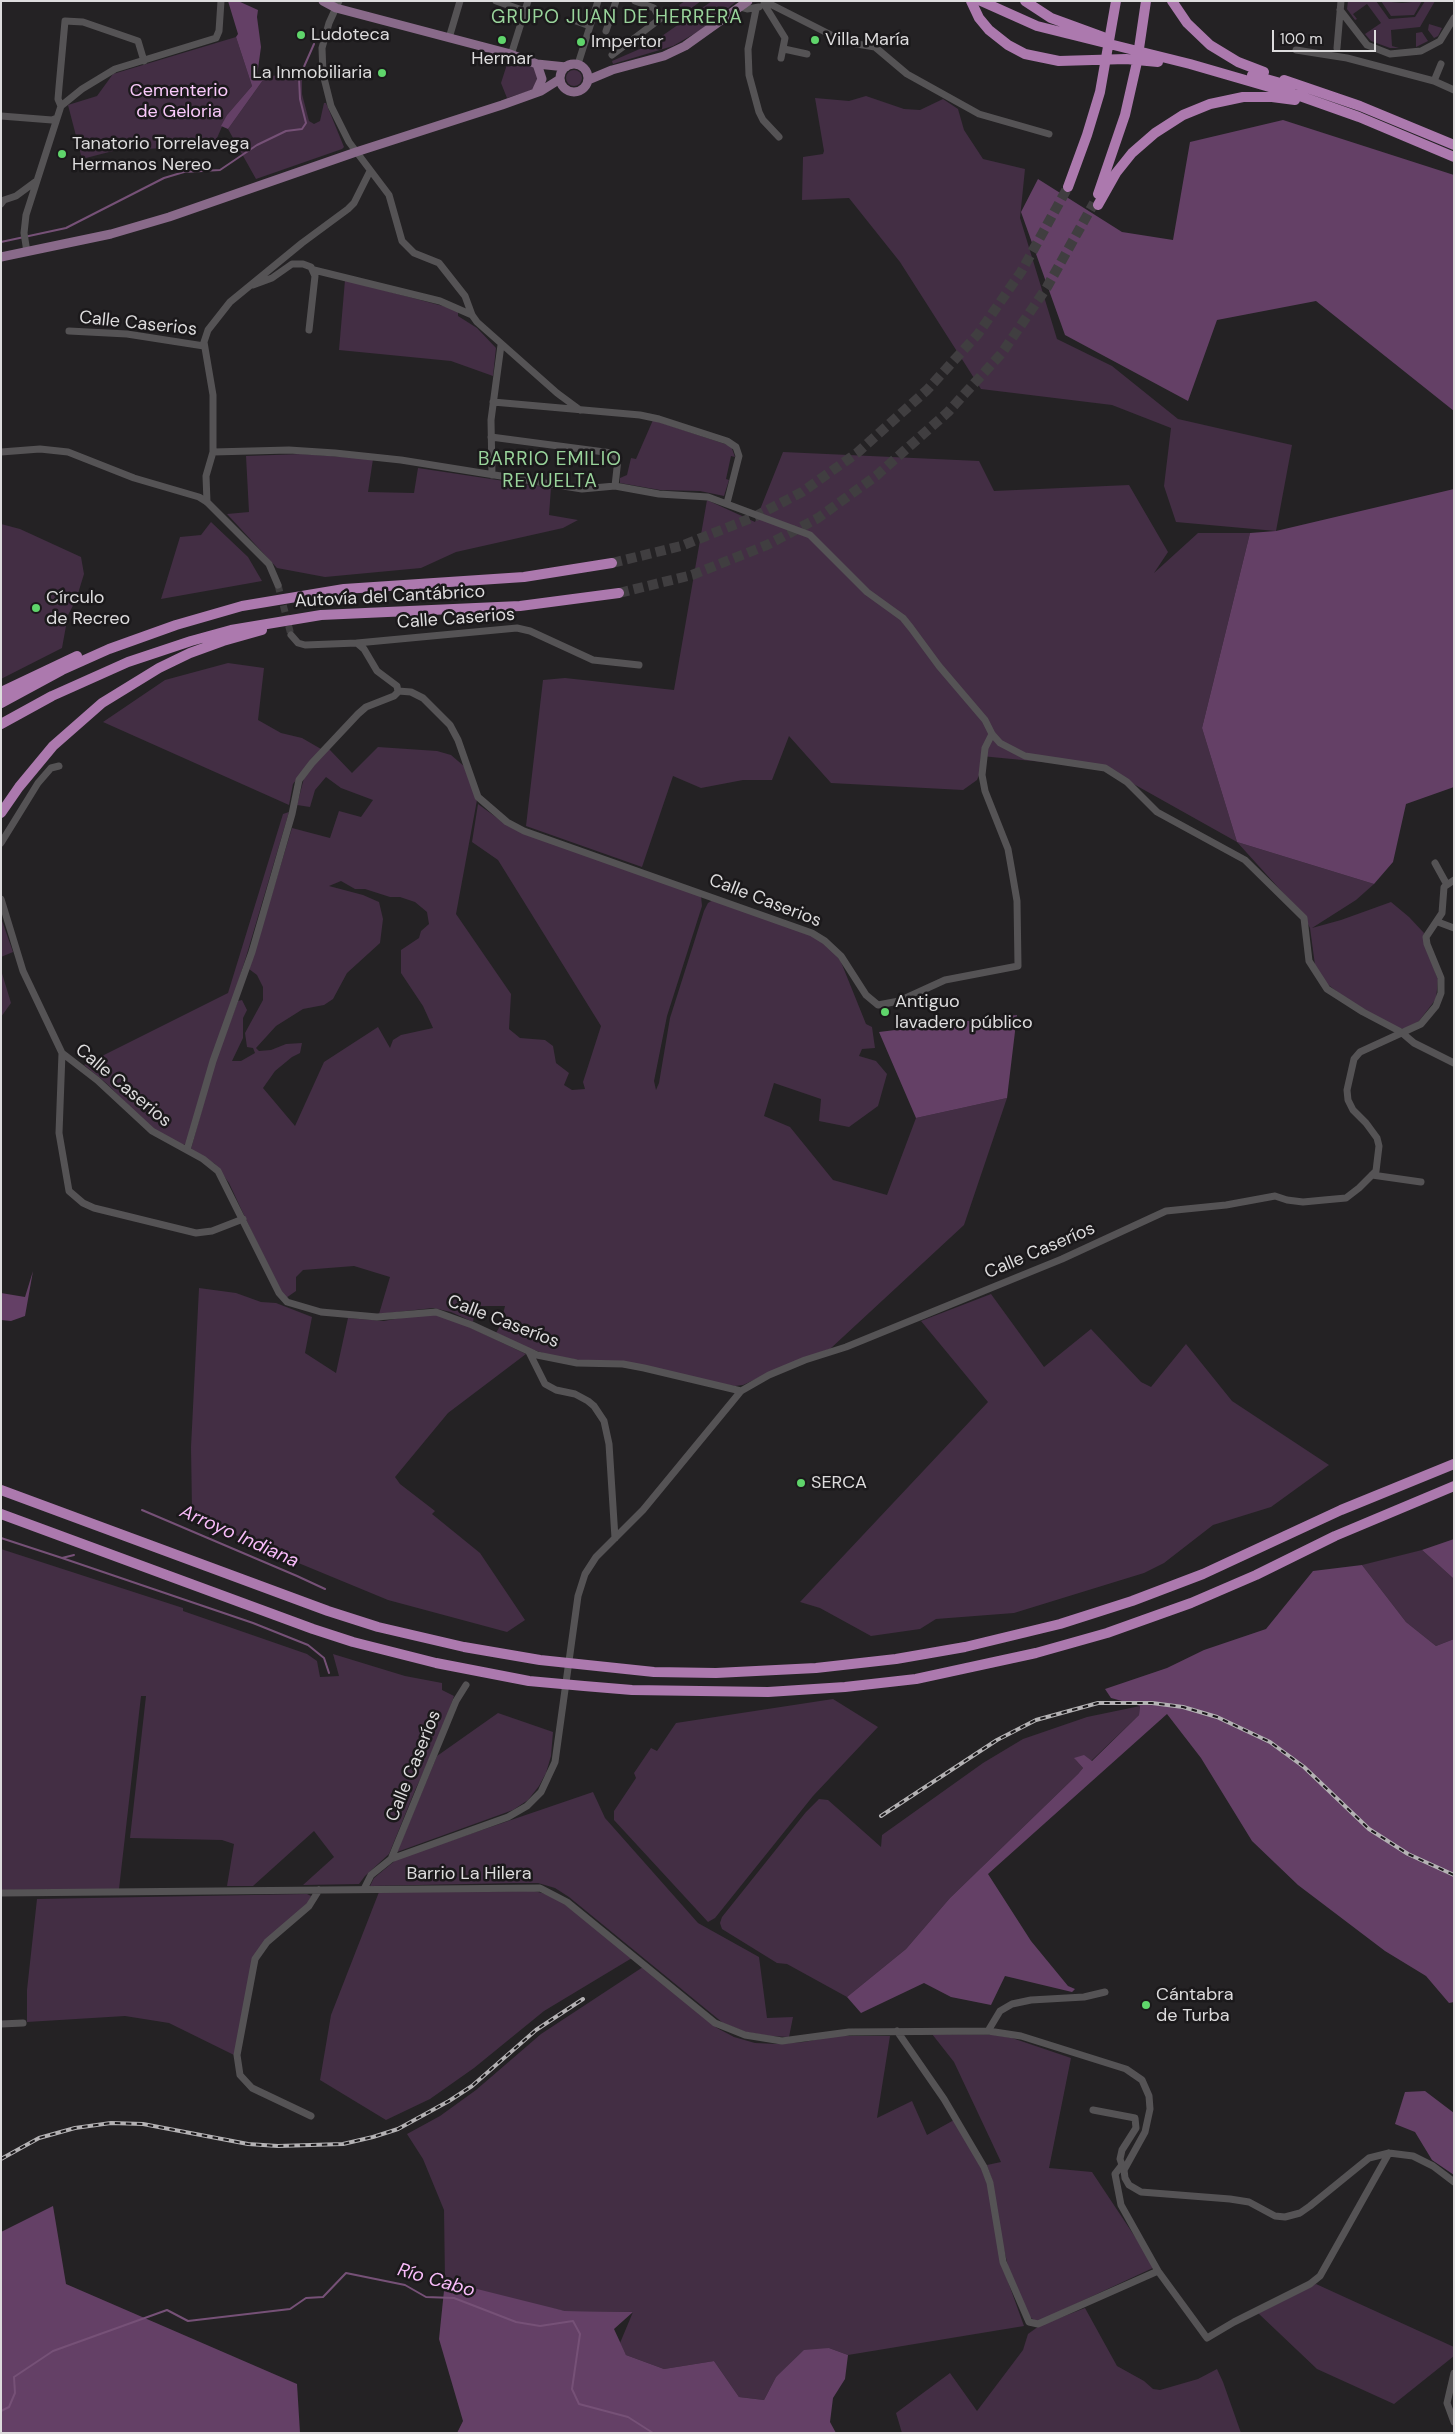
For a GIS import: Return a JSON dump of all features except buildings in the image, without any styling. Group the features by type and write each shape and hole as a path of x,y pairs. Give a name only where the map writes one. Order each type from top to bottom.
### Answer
{"highway":[{"path":"971,1 982,22 998,38 1015,50 1045,59 1073,61 1126,59 1208,70"},
{"path":"981,1 1037,26 1208,70 1335,108 1454,158"},
{"path":"994,1 1045,24 1271,80 1355,109 1454,149"},
{"path":"1025,1 1046,16 1103,38"},
{"path":"1110,1 1111,27"},
{"path":"1068,188 1088,135 1103,78 1116,1"},
{"path":"1146,1 1134,78 1119,139 1096,204 1124,163 1155,133 1195,109 1243,97 1272,97 1317,106 1454,158"},
{"path":"1172,1 1194,31 1210,45 1238,62 1360,106 1454,144"},
{"name":"Autovía del Cantábrico","path":"1,702 62,670 109,649 176,625 242,606 292,596 362,586 533,576 612,564"},
{"name":"Autovía del Cantábrico","path":"1,724 76,685 128,662 231,630 297,618 394,611 520,606 619,593"},
{"path":"1,692 58,664 133,634 196,614 242,606"},
{"path":"1,813 43,757 62,737 102,703 159,668 190,653 223,641 281,626 394,611"},
{"path":"1,821 43,757"},
{"path":"1,1484 328,1611 378,1626 498,1653 590,1666 654,1672 716,1673 816,1668 932,1654 1006,1638 1099,1613 1203,1574 1341,1510 1454,1464"},
{"path":"1,1515 62,1535 313,1629 353,1642 436,1663 529,1681 584,1686 632,1690 768,1692 826,1689 916,1679 1036,1653 1107,1634 1191,1603 1256,1575 1335,1536 1454,1486"},
{"path":"1,1490 194,1560"}],"main road":[{"path":"323,1 537,64 560,79 566,90"},
{"path":"588,80 612,70 654,59 685,46 744,4"},
{"path":"537,64 581,66 612,70"},
{"path":"537,64 542,79 539,92"},
{"path":"1,258 111,234 169,217 356,152 539,92 560,79 566,66"},
{"path":"539,92 579,91 587,85 588,80 581,66"}],"street":[{"path":"27,252 24,233 25,219 54,119 61,106 100,77 115,69 216,38 219,32 221,1"},
{"path":"449,38 460,1"},
{"path":"496,1 525,11"},
{"path":"511,55 528,1"},
{"path":"581,66 598,1"},
{"path":"606,31 616,1"},
{"path":"612,55 659,21 660,16 654,8 635,1"},
{"path":"1337,48 1340,1"},
{"path":"766,2 756,8 748,49 749,75 759,112 779,137"},
{"path":"766,2 785,38 782,58"},
{"path":"766,2 845,42 875,47 907,74 979,114 1049,134"},
{"path":"744,4 756,8"},
{"path":"338,5 324,37 323,74 334,114 349,142 389,195 402,241 414,253 439,263 465,296 472,315"},
{"path":"1340,10 1367,45 1390,54 1421,51 1440,41 1454,18"},
{"path":"61,106 58,100 65,20 83,22 138,40 144,61"},
{"path":"576,21 590,26"},
{"path":"784,49 807,54"},
{"path":"1296,50 1347,58 1434,81 1454,90"},
{"path":"1434,81 1441,64"},
{"path":"1,116 54,119"},
{"path":"208,502 206,476 213,452 213,395 204,346 206,336 213,323 230,302 310,236 354,203 370,171"},
{"path":"2,199 16,196 35,182"},
{"path":"249,286 272,278 292,264 303,264 314,270 440,301 472,315 501,345 580,410"},
{"path":"309,330 314,270"},
{"name":"Calle Caserios","path":"69,331 90,330 128,334 204,346"},
{"path":"492,475 491,437 493,402 501,345"},
{"path":"493,402 580,410 615,411 659,419 727,441 736,447 739,456 728,503"},
{"path":"491,437 612,453 618,459 615,486"},
{"path":"1,452 47,449 68,452 134,478 192,494 208,502 269,564 278,586"},
{"path":"213,452 295,450 335,452 401,460 582,489 615,486 659,494 708,497 810,535 867,592 903,618 939,666 985,720 992,734 1000,743 1025,756 1104,768 1127,782 1157,812 1245,860 1304,918 1309,962 1327,989 1363,1012 1401,1032 1414,1044 1454,1063"},
{"name":"Calle Caserios","path":"291,635 298,643 308,645 358,643 516,628 530,631 594,660 639,665"},
{"name":"Calle Caserios","path":"358,643 364,649 377,671 397,686 398,690"},
{"name":"Calle Caserios","path":"398,690 411,692 423,698 450,726 458,740 478,797 508,822 524,830 812,933 825,941 841,956 866,995 878,1005 899,1002 945,980 1018,966 1017,901 1010,858 985,790 982,775 984,748 992,734"},
{"name":"Calle Caserios","path":"187,1150 213,1061 252,952 292,814 299,780 312,762 358,714 366,707 394,696 398,690"},
{"path":"1,844 29,796 51,768 59,766"},
{"path":"1372,1175 1376,1171 1379,1159 1379,1146 1377,1138 1353,1110 1348,1100 1347,1090 1351,1070 1354,1059 1360,1052 1421,1024 1436,1006 1441,993 1441,978 1426,937 1428,932 1438,922 1442,913 1446,884 1435,863"},
{"path":"1446,884 1454,880"},
{"path":"1,900 23,971 62,1054"},
{"path":"1438,922 1454,928"},
{"name":"Calle Caserios","path":"62,1054 97,1080 152,1131 168,1142 210,1163 218,1171 243,1219 212,1231 196,1233 94,1208 78,1199 69,1191 66,1183 59,1133 62,1054"},
{"path":"1372,1175 1421,1182"},
{"name":"Calle Caseríos","path":"364,1889 371,1875 391,1859 508,1817 527,1806 540,1792 553,1770 583,1579 596,1557 643,1510 741,1391 769,1375 805,1360 846,1347 1062,1259 1166,1211 1226,1205 1275,1196 1295,1201 1346,1198 1372,1175"},
{"name":"Calle Caseríos","path":"243,1219 279,1294 287,1302 321,1312 378,1317 436,1312 465,1322 529,1352 577,1363 623,1364 741,1391"},
{"path":"529,1352 544,1384 556,1390 575,1394 588,1401 594,1406 604,1421 609,1444 615,1538"},
{"name":"Calle Caseríos","path":"391,1859 456,1701 466,1685"},
{"name":"Barrio La Hilera","path":"1,1893 540,1888 568,1902 715,2023 745,2035 782,2041 849,2032 988,2030 1021,2036 1126,2069 1142,2080 1149,2096 1148,2121 1141,2142 1124,2165"},
{"path":"311,2116 252,2088 240,2075 237,2055 255,1960 267,1942 309,1906 319,1890"},
{"path":"988,2030 1000,2011 1012,2004 1031,2000 1084,1997 1105,1992"},
{"path":"1,2024 24,2023"},
{"path":"897,2031 944,2099 984,2167 990,2183 1003,2262 1029,2322 1038,2324 1158,2271"},
{"path":"1093,2110 1135,2118 1136,2128 1122,2150 1120,2159 1124,2165 1125,2178 1129,2185 1141,2192 1239,2200 1254,2204 1275,2216 1285,2217 1300,2213 1310,2206 1368,2158 1389,2153 1413,2156 1422,2160 1454,2182"},
{"path":"1124,2165 1115,2174 1121,2205 1158,2271 1207,2338 1241,2318 1310,2284 1320,2276 1389,2153"},
{"path":"1454,2373 1447,2402 1454,2422"}],"green space":[{"path":"685,1 701,1 685,13 679,5"},
{"path":"712,1 737,1 699,31 673,46 613,64 612,61 649,45"},
{"path":"1348,1 1376,1 1389,19 1415,17 1425,1 1435,1 1420,27 1391,30 1392,46 1399,48 1390,48 1371,41 1365,34 1381,23 1367,4 1353,14 1357,19 1355,20 1347,9"},
{"path":"1381,1 1402,3 1422,1 1414,15 1391,16"},
{"path":"1429,24 1442,28 1438,36 1434,38 1428,30"},
{"path":"1422,32 1428,41 1416,47 1416,33"},
{"name":"Cementerio de Geloria","path":"236,37 252,86 227,115 214,145 113,151 82,159 68,105 97,96 113,74"},
{"path":"509,58 534,67 539,81 532,90 507,98 501,83"},
{"path":"571,70 577,70 582,75 580,84 571,86 566,81 566,75"},
{"path":"302,75 302,94 309,121 314,124 320,121 324,103 326,103 344,147 256,179 228,129 263,80 257,76"},
{"path":"866,96 904,109 920,110 943,99 958,109 964,130 983,159 1025,169 1020,218 1057,339 1112,366 1178,419 1292,445 1276,531 1176,522 1164,486 1171,428 1112,405 981,389 900,262 849,198 802,200 803,157 823,154 824,151 815,98 849,101"},
{"path":"345,280 458,310 458,316 477,328 496,348 493,376 451,361 339,350"},
{"path":"653,420 731,446 735,457 731,456 726,479 729,480 724,496 700,491 660,490 620,483 620,478 627,475 631,458 636,459"},
{"path":"783,452 979,461 994,491 1129,485 1168,552 1154,573 1198,533 1250,533 1202,728 1237,842 1105,768 981,756 980,773 977,780 963,790 831,783 789,736 772,780 743,780 701,788 673,776 642,867 526,826 543,680 565,678 674,690 707,500 755,522"},
{"path":"301,454 373,459 368,492 414,493 418,468 551,488 549,515 578,520 563,528 456,552 421,568 325,577 277,568 227,514 249,512 246,456"},
{"path":"211,522 248,557 262,581 161,599 180,537 201,535"},
{"name":"Círculo de Recreo","path":"1,524 20,529 81,557 84,574 76,600 68,615 62,648 1,679"},
{"path":"228,663 264,668 258,720 281,733 302,738 321,749 293,784 289,805 103,722 165,680"},
{"path":"378,747 437,751 451,755 465,767 477,800 456,914 511,994 509,1029 520,1038 545,1040 553,1046 556,1063 569,1073 564,1085 572,1090 585,1089 583,1082 601,1026 498,860 472,842 478,804 504,823 701,896 702,906 667,1016 654,1081 656,1090 659,1083 670,1018 708,903 713,900 813,935 834,952 841,962 866,1024 872,1027 875,1048 862,1049 859,1056 876,1061 887,1074 878,1106 849,1127 819,1121 821,1099 774,1083 764,1116 790,1127 833,1180 887,1195 916,1118 1007,1098 964,1225 830,1349 800,1359 743,1385 735,1386 549,1355 528,1348 496,1333 500,1326 505,1306 476,1306 473,1322 451,1312 433,1308 379,1314 390,1277 354,1266 303,1270 296,1277 296,1291 286,1298 279,1290 229,1183 215,1164 191,1149 215,1062 238,1001 242,1000 247,1010 243,1018 243,1038 232,1061 241,1061 255,1053 253,1048 247,1047 245,1033 263,1000 263,987 257,975 249,969 292,828 330,838 339,811 361,817 373,800 341,788 326,777 315,790 310,807 297,805 304,778 310,768 329,749 352,773","holes":["341,881 355,889 365,889 390,897 400,897 415,902 427,912 429,924 421,931 419,938 401,950 401,973 423,1006 433,1028 401,1035 393,1040 390,1048 378,1027 324,1062 295,1126 263,1088 275,1071 300,1053 302,1043 286,1044 271,1050 259,1051 256,1048 276,1026 303,1009 324,1005 333,999 347,973 380,943 383,919 379,902 363,895 329,886"]},
{"path":"289,812 188,1142 184,1145 156,1133 106,1083 84,1065 228,993 283,814"},
{"path":"1237,842 1374,884 1356,900 1312,928 1391,902 1409,917 1424,933 1423,938 1438,980 1436,999 1419,1021 1404,1029 1397,1028 1350,1002 1326,983 1315,965 1310,928 1304,916"},
{"path":"1,918 13,952 1,957"},
{"path":"1,970 11,1003 1,1017"},
{"path":"199,1288 236,1293 261,1302 276,1303 312,1317 305,1353 336,1373 348,1318 384,1321 421,1314 434,1314 448,1317 526,1354 448,1413 395,1477 400,1484 435,1511 432,1514 480,1553 525,1620 507,1632 388,1600 250,1543 192,1510 191,1447"},
{"path":"991,1294 1044,1367 1091,1329 1141,1382 1151,1387 1186,1344 1232,1401 1329,1465 1271,1507 1213,1525 1164,1563 1144,1573 1014,1613 936,1619 920,1629 871,1636 820,1608 800,1602 988,1402 921,1321"},
{"path":"1,1549 183,1608 183,1611 307,1654 317,1661 320,1677 339,1676 333,1654 405,1676 442,1683 442,1690 454,1696 438,1742 416,1788 389,1854 359,1884 303,1885 334,1857 314,1831 253,1886 227,1886 234,1844 222,1840 130,1838 146,1696 141,1696 119,1889 1,1890"},
{"path":"1422,1550 1454,1579 1454,1639 1436,1646 1406,1622 1362,1565"},
{"path":"833,1699 878,1727 813,1796 715,1918 708,1922 614,1820 614,1811 636,1778 634,1773 651,1748 657,1751 676,1723"},
{"path":"1140,1706 1139,1715 1091,1761 1075,1759 1083,1768 1078,1774 950,1898 906,1949 847,1997 787,1964 777,1963 722,1929 720,1923 722,1917 806,1812 819,1799 828,1800 881,1847 882,1835 983,1763 1023,1739 1087,1717"},
{"path":"498,1713 553,1732 551,1756 546,1773 539,1786 528,1800 513,1810 397,1852 437,1756"},
{"path":"593,1792 605,1818 698,1923 759,1957 767,2018 793,2017 789,2037 746,2032 723,2023 569,1897 555,1888 538,1883 370,1886 374,1878 397,1859"},
{"path":"534,1891 560,1900 632,1958 544,2011 474,2068 430,2099 386,2120 320,2080 331,2015 379,1892"},
{"path":"307,1894 311,1896 309,1902 262,1945 234,2055 169,2023 125,2016 27,2022 27,1990 37,1899"},
{"path":"643,1967 717,2028 734,2037 755,2043 804,2042 835,2036 890,2036 877,2118 912,2101 927,2135 954,2120 980,2164 988,2186 1002,2265 1024,2326 848,2355 829,2348 776,2377 764,2400 739,2397 714,2361 664,2369 626,2355 620,2343 633,2312 565,2311 493,2297 445,2281 444,2210 423,2159 407,2134 440,2116 476,2090 541,2034"},
{"path":"932,2034 995,2035 1012,2038 1071,2058 1049,2168 1092,2172 1155,2267 1041,2320 1034,2320 1026,2314 1008,2266 998,2225 993,2183 987,2165 1001,2162 954,2062"},
{"path":"1316,2284 1454,2347 1454,2356 1394,2404 1317,2369 1258,2313"},
{"path":"1085,2308 1117,2366 1144,2381 1153,2389 1160,2390 1198,2379 1217,2369 1241,2433 902,2433 896,2413 950,2373 977,2411 1023,2350 1028,2334 1039,2326"}],"shaded area":[{"path":"228,1 238,1 258,10 257,17 261,47 257,76 263,80 228,129 221,126 227,115 252,86 236,37 238,34"},
{"path":"1283,120 1454,175 1454,411 1316,301 1217,320 1188,401 1065,335 1021,212 1038,179 1122,232 1173,240 1190,142"},
{"path":"1454,489 1454,787 1406,804 1393,862 1374,884 1237,842 1202,728 1250,533 1276,531"},
{"path":"1017,1015 1007,1098 916,1118 879,1032"},
{"path":"33,1271 25,1316 11,1321 1,1320 1,1293 25,1297"},
{"path":"1454,1539 1454,1579 1422,1550"},
{"path":"1362,1565 1406,1622 1436,1646 1454,1639 1454,2002 1449,2003 1426,1976 1385,1951 1298,1885 1252,1841 1201,1758 1167,1714 988,1874 1031,1941 1068,1986 1075,1989 1072,1992 1005,1976 991,2005 951,1997 924,1983 861,2013 847,1997 906,1949 950,1898 1078,1774 1083,1768 1074,1758 1084,1755 1092,1761 1139,1715 1140,1706 1111,1698 1105,1689 1167,1668 1204,1650 1266,1629 1313,1571"},
{"path":"1425,2091 1454,2113 1454,2175 1432,2160 1415,2132 1395,2124 1405,2092"},
{"path":"53,2206 66,2284 297,2384 300,2433 1,2433 1,2232"},
{"path":"445,2281 565,2311 633,2312 614,2329 626,2355 664,2369 714,2361 739,2397 764,2400 776,2377 804,2350 829,2348 848,2355 845,2379 833,2398 830,2422 836,2433 457,2433 463,2421 439,2339"}],"waterway":[{"name":"Arroyo Indiana","path":"1,242 66,228 164,178 184,172 220,170 257,145 286,131 302,129 306,123 300,99 299,78 314,44"},
{"name":"Arroyo Indiana","path":"142,1510 325,1589"},
{"name":"Arroyo Indiana","path":"1,1538 62,1558 74,1555"},
{"path":"62,1558 253,1623 308,1645 324,1658 329,1673"},
{"name":"Río Cabo","path":"1,2411 9,2407 15,2393 14,2377 53,2351 167,2310 188,2321 290,2309 306,2298 323,2297 346,2273 405,2285 426,2297 454,2298 516,2322 540,2326 573,2321 580,2334 572,2389 579,2404 628,2417 653,2433"}],"tunnel":[{"path":"612,563 681,546 754,517 802,492 857,453 927,390 978,334 1021,272 1068,187"},
{"path":"619,593 692,575 767,545 818,518 876,476 948,412 1002,353 1047,287 1094,203"},
{"path":"278,585 291,635"}],"railway":[{"path":"881,1816 997,1740 1036,1720 1098,1703 1152,1703 1183,1707 1217,1717 1270,1742 1304,1767 1369,1829 1408,1854 1454,1875"},
{"path":"1,2159 39,2138 75,2128 111,2123 143,2124 248,2144 278,2146 343,2144 373,2137 398,2129 472,2086 536,2030 583,1999"}],"place":[{"name":"Ludoteca","path":"301,35"},
{"name":"Hermar","path":"502,40"},
{"name":"Villa María","path":"815,40"},
{"name":"Impertor","path":"581,42"},
{"name":"La Inmobiliaria","path":"382,73"},
{"name":"Tanatorio Torrelavega Hermanos Nereo","path":"62,154"},
{"name":"Círculo de Recreo","path":"36,608"},
{"name":"Antiguo lavadero público","path":"885,1012"},
{"name":"SERCA","path":"801,1483"},
{"name":"Cántabra de Turba","path":"1146,2005"}],"district":[{"name":"GRUPO JUAN DE HERRERA","path":"617,18"},
{"name":"BARRIO EMILIO REVUELTA","path":"550,471"}]}
